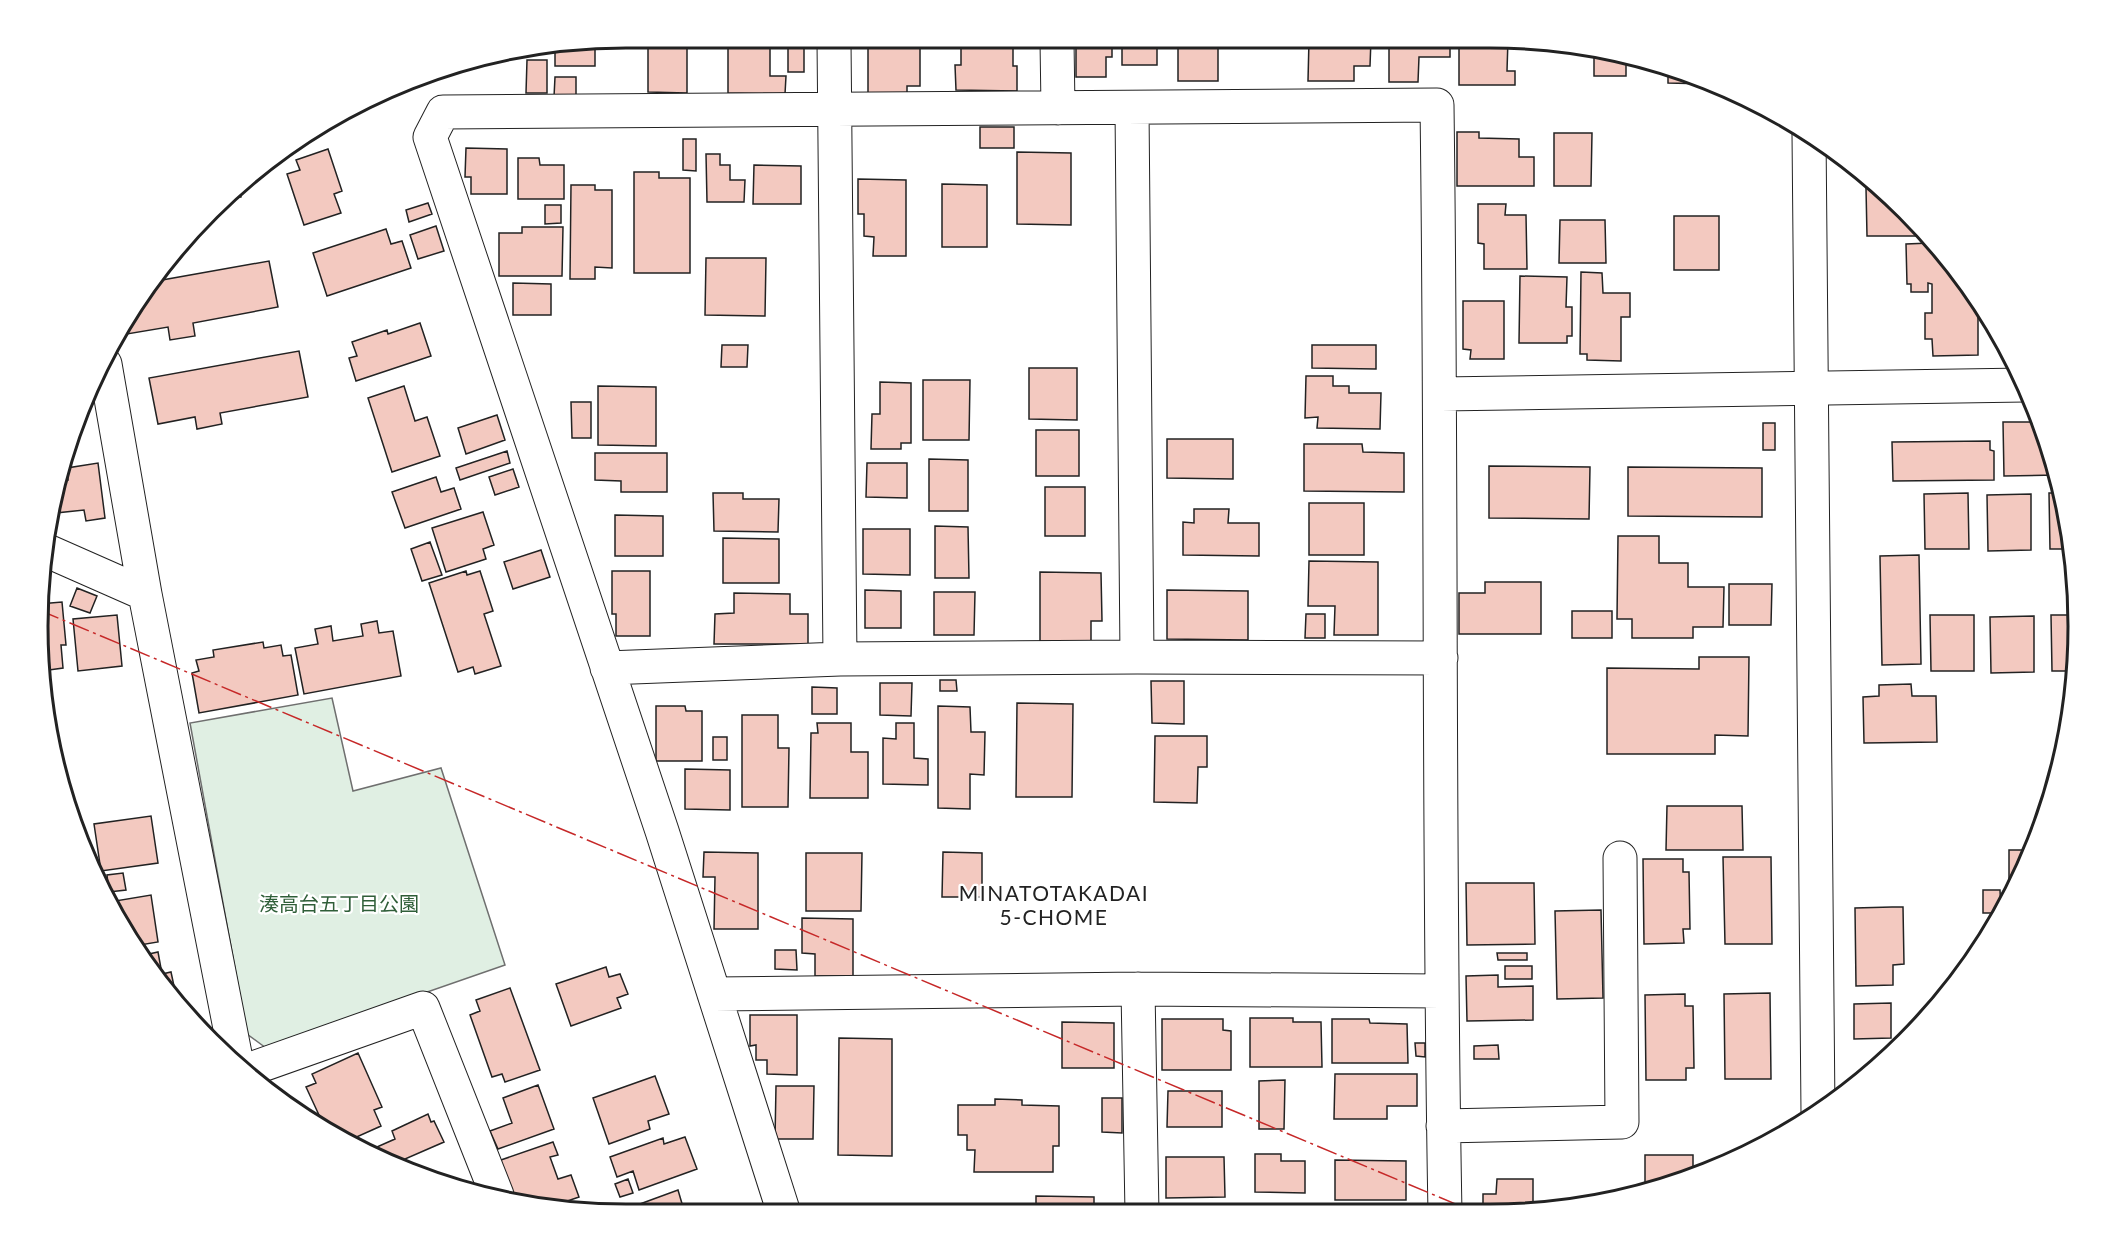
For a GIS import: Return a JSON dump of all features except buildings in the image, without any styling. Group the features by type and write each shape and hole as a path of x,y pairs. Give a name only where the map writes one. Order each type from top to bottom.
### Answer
{"street":[{"path":"834,48 840,659"},
{"path":"1057,48 1058,108"},
{"path":"781,1204 662,831 430,137 443,112 1437,105 1441,991 1445,1204"},
{"path":"1132,108 1137,657"},
{"path":"1809,144 1818,1102"},
{"path":"107,373 145,594 235,1051"},
{"path":"1440,394 2015,385"},
{"path":"53,553 145,594"},
{"path":"607,668 840,659 1441,658"},
{"path":"1443,1126 1622,1122 1620,858"},
{"path":"714,994 1138,989 1441,991"},
{"path":"1138,989 1142,1204"},
{"path":"253,1068 423,1008 494,1188"}],"green space":[{"name":"湊高台五丁目公園","path":"332,698 353,791 441,768 505,965 266,1048 247,1034 190,723"}],"power":[{"path":"48,614 1456,1204"}],"district":[{"name":"MINATOTAKADAI 5-CHOME","path":"1054,904"}]}
